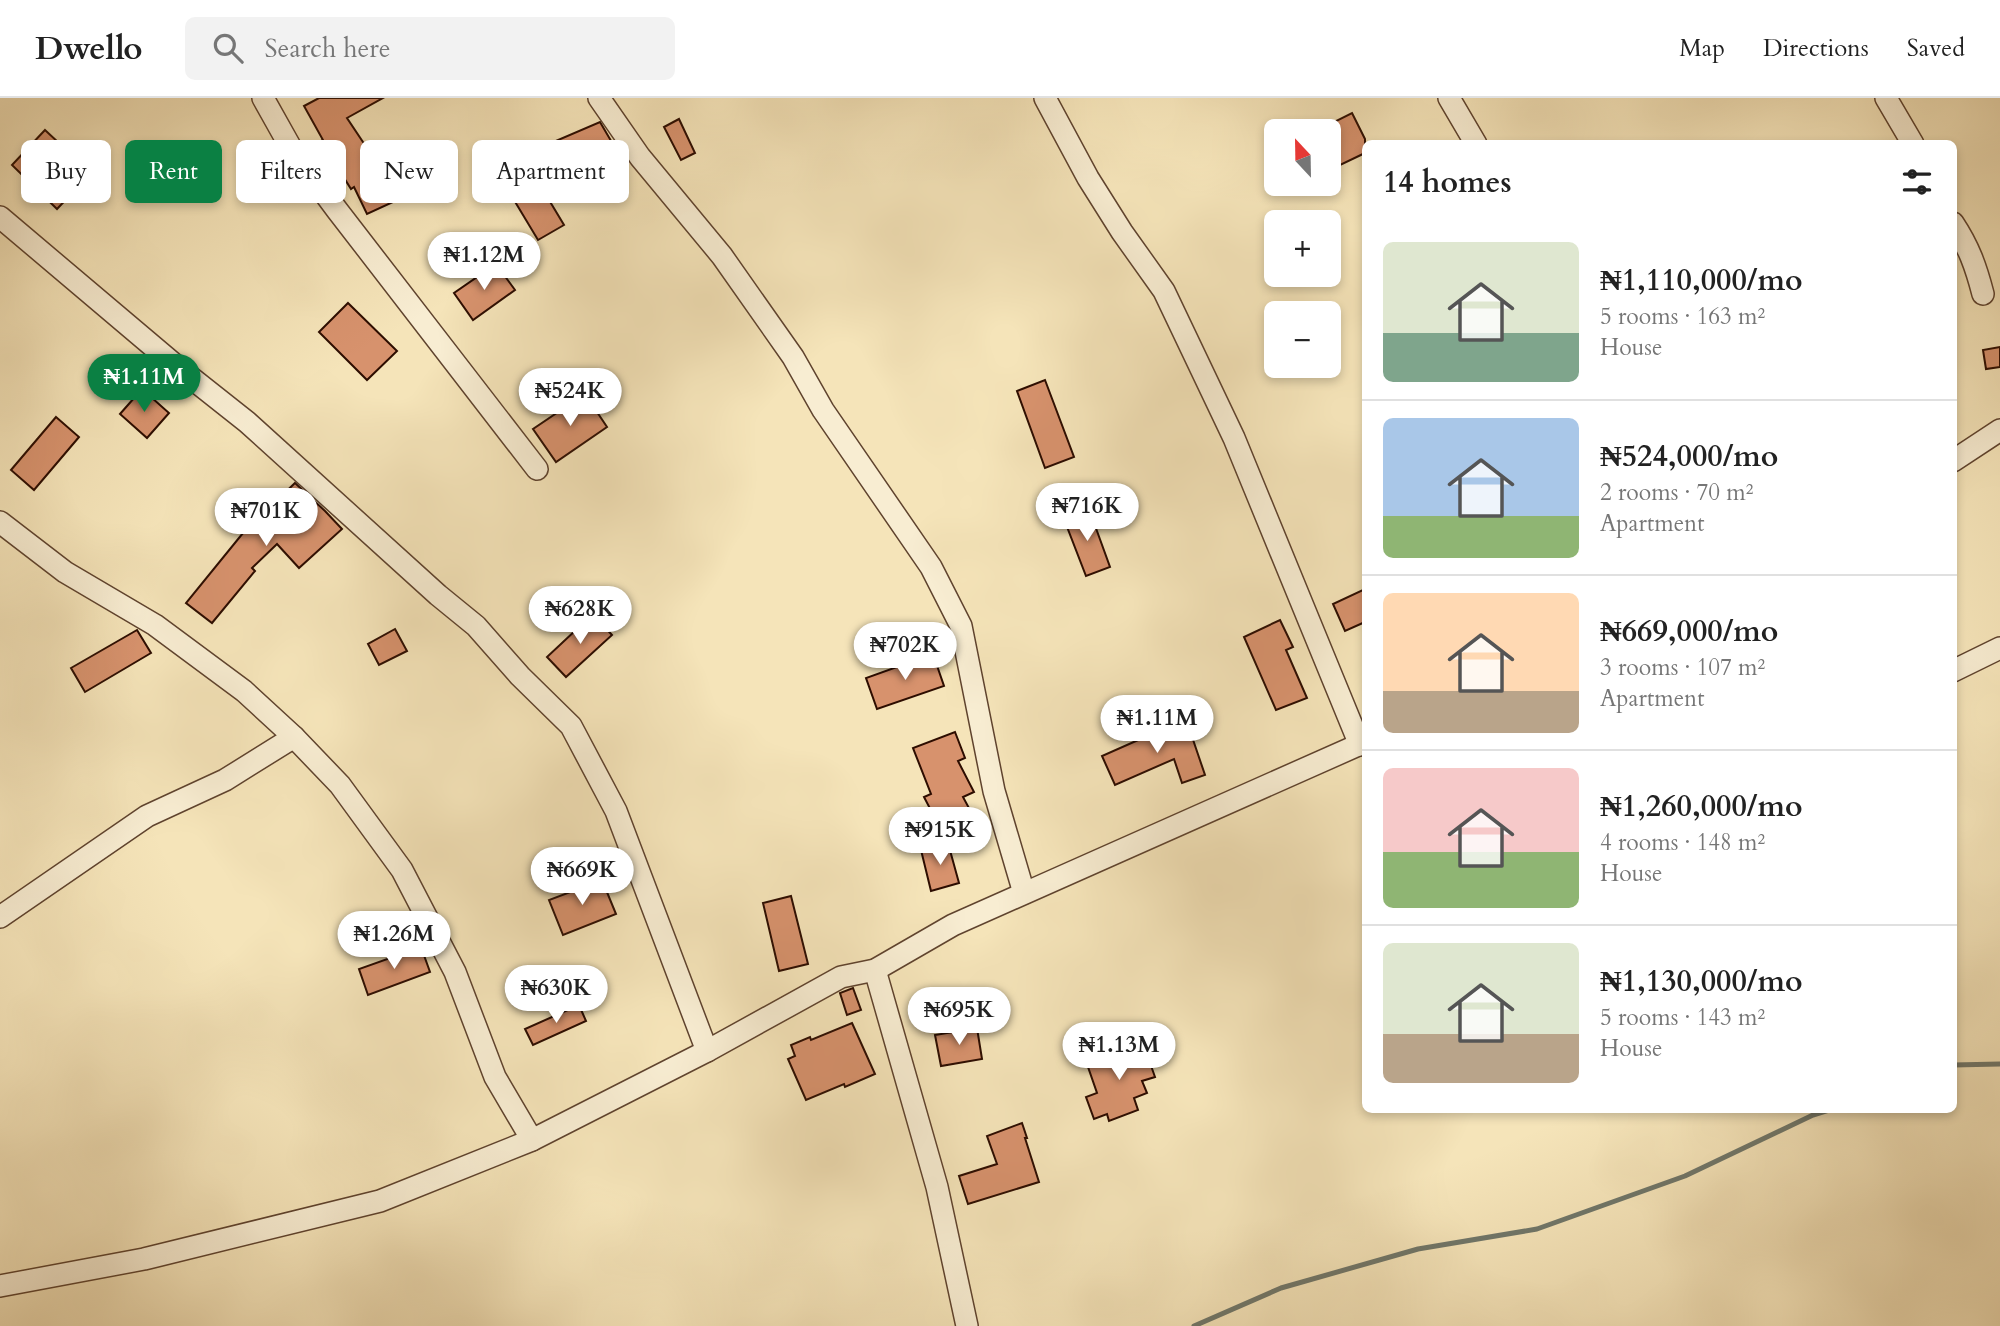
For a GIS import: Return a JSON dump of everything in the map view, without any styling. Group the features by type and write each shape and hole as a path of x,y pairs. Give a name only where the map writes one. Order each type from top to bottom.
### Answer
{"street":[{"path":"263,98 291,148 537,469"},
{"path":"599,98 640,157 722,256 931,567 961,626 994,791 1024,893"},
{"path":"0,1286 144,1259 380,1201 532,1140 707,1051 841,977 875,970 953,925 1362,744 1234,438 1164,291 1088,178 1045,98"},
{"path":"1449,98 1474,140"},
{"path":"1886,98 1911,140"},
{"path":"0,217 175,365 247,422 438,595 476,626 520,676 572,726 617,811 707,1051"},
{"path":"1957,229 1976,265 1983,294"},
{"path":"1957,458 2000,430"},
{"path":"4,532 155,625 244,691 294,737 340,785 402,870 455,972 495,1077 532,1140"},
{"path":"1957,669 2000,648"},
{"path":"0,917 147,816 225,780 294,737"},
{"path":"875,970 937,1187 967,1326"}],"building":[{"path":"319,98 383,98 347,118 362,140 360,199 354,187 351,189 346,181 346,140 323,140 304,106"},
{"path":"1352,113 1365,139 1362,140 1362,154 1341,165 1340,119"},
{"path":"679,119 695,153 681,160 664,127"},
{"path":"600,122 610,140 558,140"},
{"path":"45,130 56,140 36,140"},
{"path":"21,155 21,174 12,165"},
{"path":"51,203 63,203 57,209"},
{"path":"362,203 391,203 367,214"},
{"path":"516,203 551,203 564,225 538,240"},
{"path":"496,264 515,290 473,320 454,293"},
{"path":"348,303 397,351 367,380 319,332"},
{"path":"2000,347 2000,367 1986,369 1983,350"},
{"path":"1045,380 1074,457 1045,468 1017,391"},
{"path":"142,389 169,413 147,438 120,414"},
{"path":"585,394 607,427 556,462 533,429"},
{"path":"56,417 79,437 34,490 11,470"},
{"path":"295,483 342,529 299,568 277,544 252,568 255,571 212,623 186,603 243,533"},
{"path":"1089,509 1110,567 1086,576 1064,519"},
{"path":"1362,590 1362,623 1345,631 1333,604"},
{"path":"593,614 612,635 566,677 547,657"},
{"path":"1280,620 1293,647 1286,650 1307,698 1276,710 1244,637"},
{"path":"395,629 407,651 379,665 368,644"},
{"path":"137,630 151,653 85,692 71,668"},
{"path":"933,654 944,686 877,709 866,678"},
{"path":"1186,719 1205,775 1182,783 1174,759 1115,785 1102,756"},
{"path":"955,732 965,758 958,761 974,792 963,797 970,810 939,826 924,797 931,794 913,748"},
{"path":"948,843 959,883 931,891 921,850"},
{"path":"602,880 616,914 563,935 549,900"},
{"path":"791,896 808,964 779,971 763,903"},
{"path":"421,947 430,972 368,995 359,969"},
{"path":"853,988 861,1010 847,1015 840,993"},
{"path":"579,1005 586,1021 533,1045 525,1029"},
{"path":"852,1023 875,1074 806,1100 788,1059 795,1056 791,1045"},
{"path":"977,1028 982,1059 941,1066 935,1035"},
{"path":"1143,1043 1155,1077 1142,1081 1147,1093 1134,1098 1138,1110 1109,1121 1107,1114 1094,1119 1086,1097 1097,1093 1087,1064"},
{"path":"1022,1123 1039,1182 968,1204 959,1176 997,1164 987,1136"}],"waterway":[{"path":"1957,1065 2000,1064"},
{"path":"1194,1326 1281,1288 1418,1249 1537,1229 1685,1176 1819,1113"}]}
